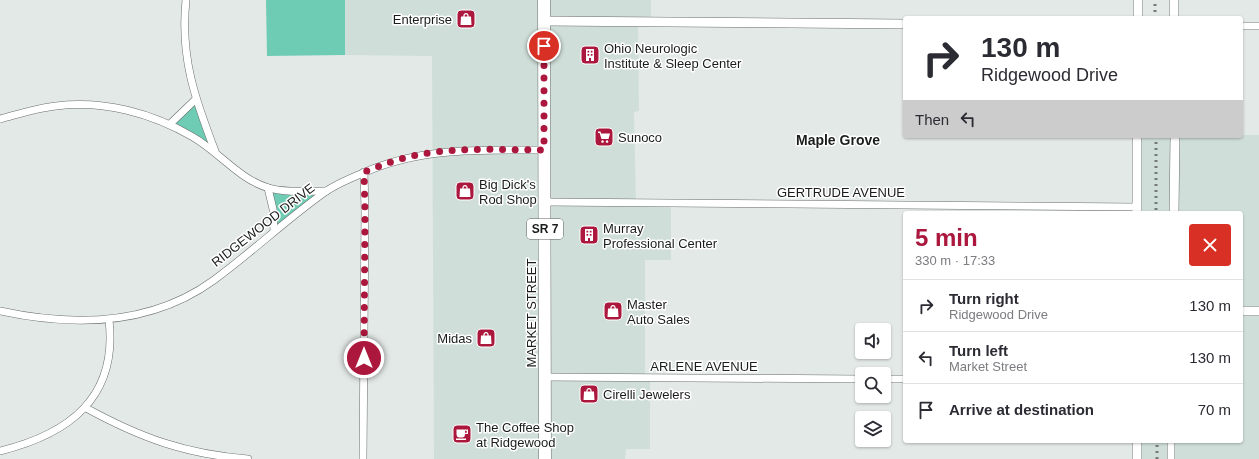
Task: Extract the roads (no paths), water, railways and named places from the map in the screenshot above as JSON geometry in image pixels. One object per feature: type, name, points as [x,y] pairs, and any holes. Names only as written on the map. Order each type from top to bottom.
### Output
[{"type":"main road","name":"MARKET STREET","points":[[544,0],[544,459]]},
{"type":"street","points":[[186,0],[185,51],[195,100],[215,151]]},
{"type":"street","points":[[1138,0],[1138,16]]},
{"type":"street","points":[[1174,0],[1174,16]]},
{"type":"street","points":[[544,21],[903,24]]},
{"type":"street","points":[[1243,26],[1259,26]]},
{"type":"street","points":[[170,124],[195,100]]},
{"type":"street","points":[[0,119],[56,106],[96,105],[119,108],[146,115],[170,124],[215,151],[236,170],[254,182],[268,188],[288,191],[326,191]]},
{"type":"street","points":[[1137,138],[1137,210]]},
{"type":"street","points":[[1174,211],[1175,138]]},
{"type":"street","name":"RIDGEWOOD DRIVE","points":[[0,311],[53,320],[109,320],[147,313],[187,297],[215,279],[326,191],[364,172],[400,159],[429,153],[471,150],[544,150]]},
{"type":"street","points":[[363,459],[364,172]]},
{"type":"street","points":[[268,188],[273,209],[274,231]]},
{"type":"street","name":"GERTRUDE AVENUE","points":[[545,202],[1137,210]]},
{"type":"street","points":[[1243,311],[1259,311]]},
{"type":"street","points":[[0,451],[36,440],[61,428],[86,408],[96,393],[108,360],[111,336],[109,320]]},
{"type":"street","name":"ARLENE AVENUE","points":[[545,377],[855,379]]},
{"type":"street","points":[[891,379],[903,379]]},
{"type":"street","points":[[86,408],[126,430],[160,442],[205,454],[248,459]]},
{"type":"street","points":[[1136,459],[1137,443]]},
{"type":"street","points":[[1171,443],[1171,459]]},
{"type":"railway","points":[[1155,0],[1155,16]]},
{"type":"railway","points":[[1156,138],[1156,211]]},
{"type":"railway","points":[[1157,443],[1157,459]]},
{"type":"place","name":"Enterprise","points":[[466,19]]},
{"type":"place","name":"Ohio Neurologic Institute & Sleep Center","points":[[590,55]]},
{"type":"place","name":"Sunoco","points":[[604,137]]},
{"type":"place","name":"Big Dick's Rod Shop","points":[[465,191]]},
{"type":"place","name":"Murray Professional Center","points":[[589,235]]},
{"type":"place","name":"Master Auto Sales","points":[[613,311]]},
{"type":"place","name":"Midas","points":[[486,338]]},
{"type":"place","name":"Cirelli Jewelers","points":[[589,394]]},
{"type":"place","name":"The Coffee Shop at Ridgewood","points":[[462,434]]},
{"type":"district","name":"Maple Grove","points":[[838,140]]}]
